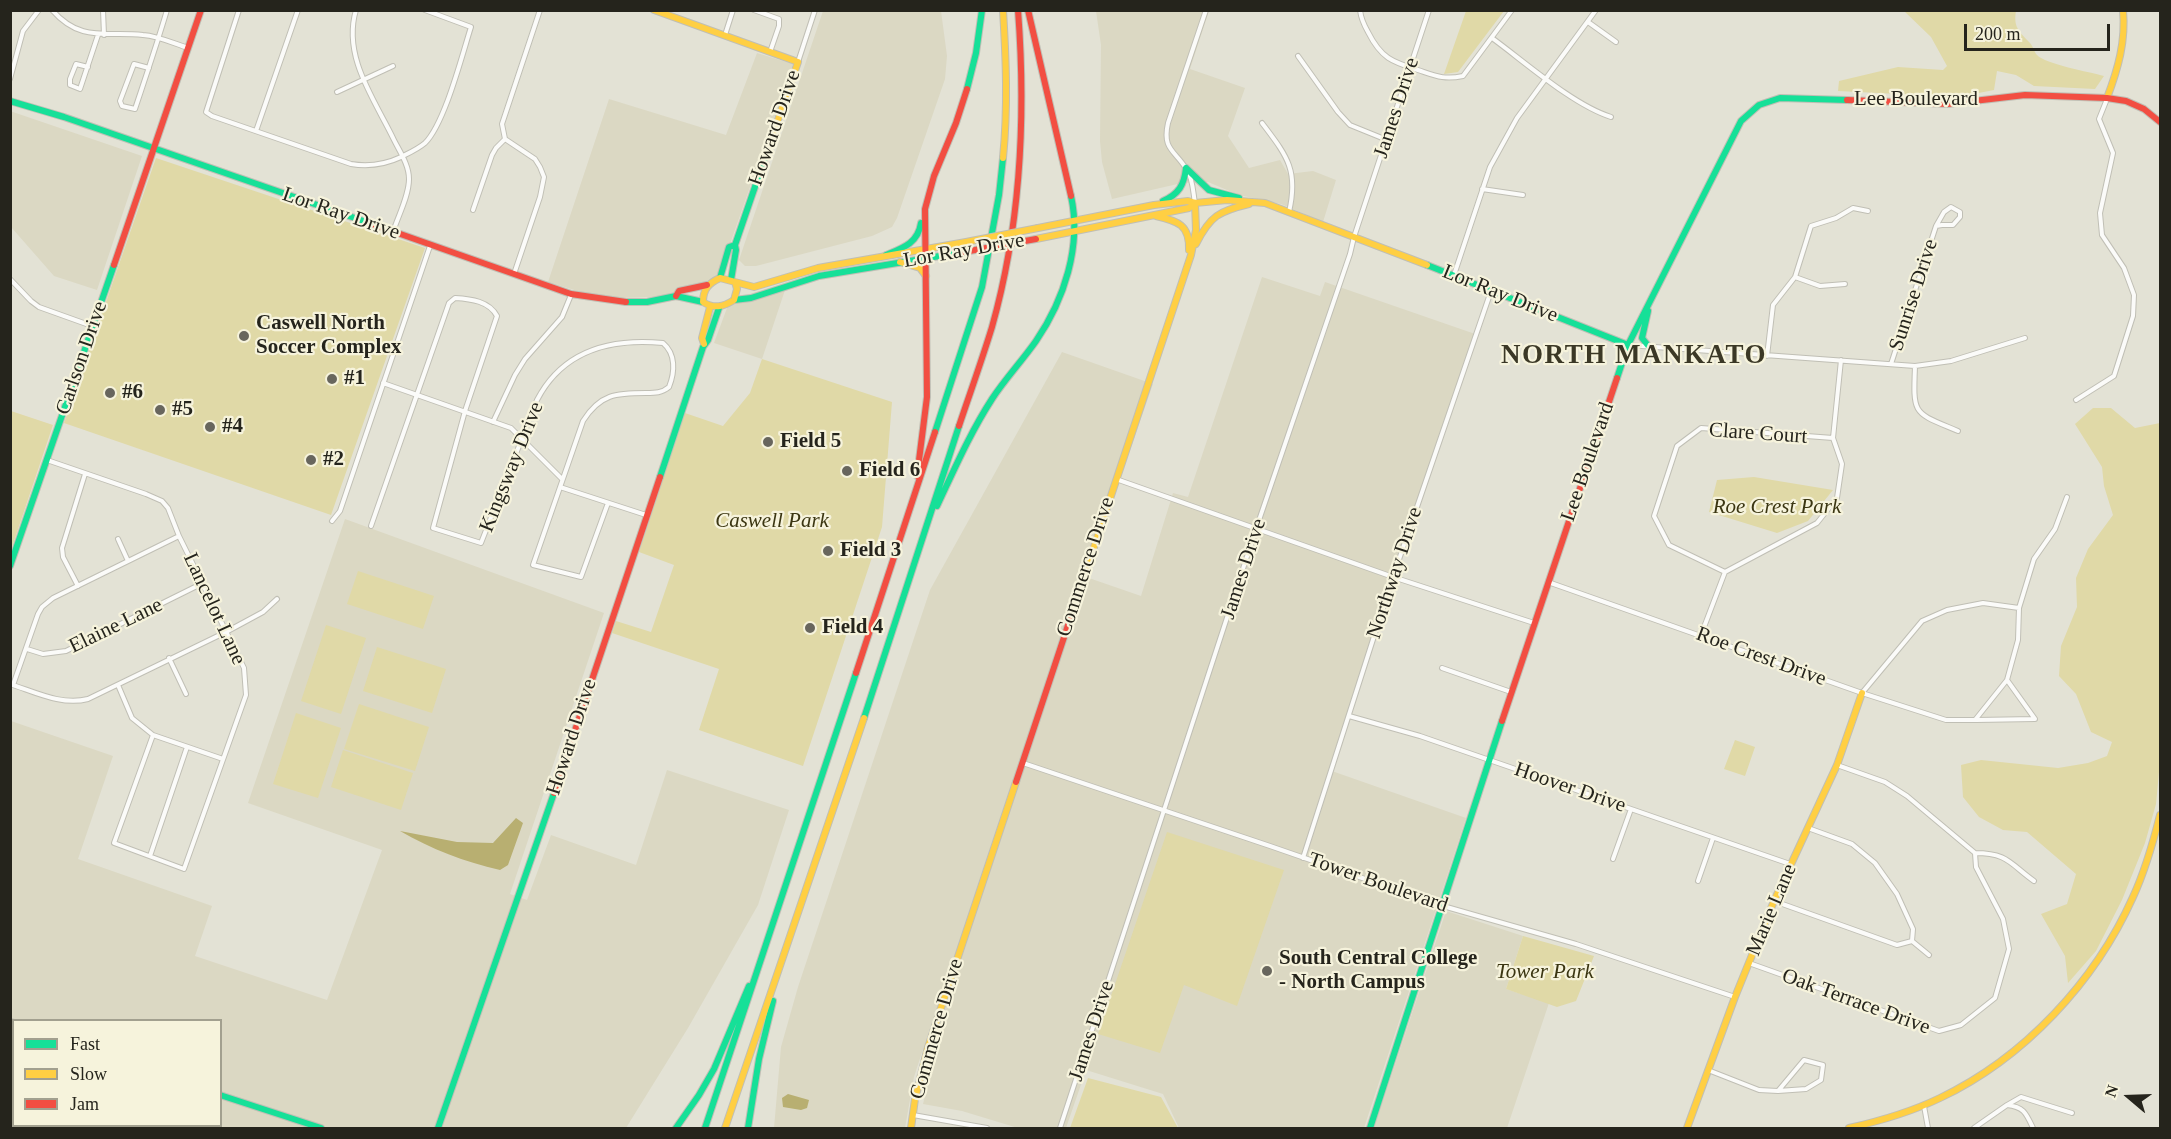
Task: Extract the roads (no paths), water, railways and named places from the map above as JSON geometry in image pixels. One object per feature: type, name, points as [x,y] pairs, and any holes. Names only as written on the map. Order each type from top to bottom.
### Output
[{"type":"main road","name":"Carlson Drive","points":[[10,566],[201,10]]},
{"type":"main road","points":[[654,10],[676,14],[798,62]]},
{"type":"main road","points":[[886,255],[908,246],[921,231],[927,195],[957,120],[970,77],[979,39],[982,10]]},
{"type":"main road","points":[[705,1128],[971,324],[991,245],[1000,184],[1006,125],[1003,10]]},
{"type":"main road","points":[[725,1128],[775,985],[988,337],[1006,263],[1021,161],[1023,93],[1017,10]]},
{"type":"main road","points":[[923,537],[974,430],[992,400],[1041,333],[1067,275],[1075,220],[1028,10]]},
{"type":"main road","points":[[2107,98],[2124,43],[2126,28],[2123,10]]},
{"type":"main road","name":"Howard Drive","points":[[733,281],[735,245],[798,62]]},
{"type":"main road","name":"Lee Boulevard","points":[[1371,1128],[1534,623],[1628,345],[1741,121],[1748,112],[1769,100],[1793,97],[1948,104],[2025,95],[2107,98],[2144,109],[2160,122]]},
{"type":"main road","name":"Lor Ray Drive","points":[[10,101],[571,294],[627,302],[647,302],[676,296],[703,302]]},
{"type":"main road","points":[[1186,168],[1209,190],[1255,202]]},
{"type":"main road","points":[[1154,205],[1178,194],[1186,182],[1186,168]]},
{"type":"main road","points":[[914,499],[927,398],[925,209],[927,195]]},
{"type":"main road","name":"Lor Ray Drive","points":[[734,300],[751,298],[818,268],[1154,205],[1227,200],[1255,202],[1289,212],[1628,345]]},
{"type":"main road","points":[[1187,264],[1204,228],[1213,216],[1255,202]]},
{"type":"main road","name":"Lor Ray Drive","points":[[733,281],[754,287],[778,284],[1074,232],[1189,208],[1195,203]]},
{"type":"main road","name":"Commerce Drive","points":[[911,1128],[923,1065],[1187,264],[1196,230],[1195,203]]},
{"type":"main road","points":[[1152,215],[1178,221],[1187,231],[1189,245],[1187,264]]},
{"type":"main road","name":"Howard Drive","points":[[720,278],[729,247],[735,245]]},
{"type":"main road","points":[[900,262],[920,268],[927,277]]},
{"type":"main road","points":[[720,278],[733,281],[737,289],[734,300],[719,308],[710,307],[703,302],[702,292],[707,285],[720,278]]},
{"type":"main road","name":"Lor Ray Drive","points":[[676,296],[679,291],[707,285]]},
{"type":"main road","points":[[1650,348],[1642,338],[1652,299]]},
{"type":"main road","name":"Howard Drive","points":[[704,344],[702,338],[710,307]]},
{"type":"main road","name":"Howard Drive","points":[[438,1128],[551,802],[704,344],[708,340],[719,308]]},
{"type":"main road","name":"Marie Lane","points":[[1687,1128],[1707,1070],[1774,901],[1838,765],[1862,693]]},
{"type":"main road","points":[[1849,1128],[1878,1121],[1924,1105],[1952,1092],[2005,1058],[2048,1019],[2104,950],[2129,905],[2146,867],[2160,815]]},
{"type":"main road","points":[[676,1128],[689,1111],[717,1062],[742,1000],[758,972]]},
{"type":"main road","points":[[748,1128],[755,1080],[773,1005],[775,985]]},
{"type":"main road","points":[[222,1096],[321,1128]]},
{"type":"street","points":[[10,79],[23,31],[39,10]]},
{"type":"street","points":[[52,10],[71,27],[98,35],[139,34],[189,48]]},
{"type":"street","points":[[103,10],[104,35]]},
{"type":"street","points":[[149,68],[134,64],[120,101],[122,106],[135,109],[149,68],[159,38],[167,10]]},
{"type":"street","points":[[239,10],[206,112],[351,164],[376,165],[402,156],[425,142],[438,125],[471,27],[425,10]]},
{"type":"street","points":[[256,130],[298,10]]},
{"type":"street","points":[[356,10],[352,26],[353,50],[364,79],[402,156],[409,178],[408,188],[393,232]]},
{"type":"street","points":[[514,274],[540,197],[544,177],[535,159],[505,139],[502,124],[540,10]]},
{"type":"street","points":[[725,35],[733,10]]},
{"type":"street","points":[[754,10],[779,19],[779,26],[770,52]]},
{"type":"street","name":"Howard Drive","points":[[798,62],[815,10]]},
{"type":"street","name":"Commerce Drive","points":[[1195,203],[1191,179],[1186,168],[1168,146],[1167,130],[1206,10]]},
{"type":"street","points":[[1360,10],[1361,19],[1375,46],[1387,58],[1447,80],[1463,76],[1512,10]]},
{"type":"street","name":"James Drive","points":[[1060,1128],[1429,10]]},
{"type":"street","points":[[1454,275],[1490,167],[1517,118],[1596,10]]},
{"type":"street","points":[[1588,22],[1616,42]]},
{"type":"street","points":[[88,67],[75,64],[70,85],[80,89],[88,67],[98,35]]},
{"type":"street","points":[[1492,38],[1546,79],[1599,113],[1611,117]]},
{"type":"street","points":[[10,51],[16,53]]},
{"type":"street","points":[[1298,56],[1350,125],[1387,140]]},
{"type":"street","points":[[337,92],[393,66]]},
{"type":"street","points":[[2076,400],[2114,376],[2133,316],[2134,295],[2124,268],[2102,235],[2100,213],[2113,153],[2099,119],[2107,98]]},
{"type":"street","points":[[1262,123],[1285,154],[1293,177],[1294,190],[1289,212]]},
{"type":"street","points":[[473,210],[492,155],[505,139]]},
{"type":"street","points":[[1482,189],[1523,195]]},
{"type":"street","name":"Sunrise Drive","points":[[1892,364],[1936,226],[1947,209],[1951,207],[1960,212],[1960,217],[1953,225],[1936,226]]},
{"type":"street","points":[[1767,356],[1773,305],[1795,277],[1811,226],[1836,218],[1853,208],[1868,211]]},
{"type":"street","points":[[332,520],[340,511],[430,246]]},
{"type":"street","points":[[1795,277],[1820,286],[1845,284]]},
{"type":"street","points":[[10,279],[39,307],[93,326]]},
{"type":"street","name":"Northway Drive","points":[[1303,858],[1393,577],[1491,291]]},
{"type":"street","points":[[494,422],[515,375],[525,359],[562,317],[571,294]]},
{"type":"street","name":"Kingsway Drive","points":[[371,526],[449,303],[455,298],[475,300],[494,311],[497,316],[465,411],[433,528],[481,543],[543,389],[557,372],[582,353],[622,343],[663,343],[667,346],[673,362],[669,387],[658,393],[621,393],[603,399],[595,405],[583,421],[533,565],[581,577],[608,503]]},
{"type":"street","name":"Lor Ray Drive","points":[[1628,345],[1915,366],[1952,361],[2025,338]]},
{"type":"street","points":[[1701,635],[1725,572],[1817,524],[1837,498],[1842,464],[1833,438],[1841,360]]},
{"type":"street","points":[[1915,366],[1914,402],[1922,416],[1958,431]]},
{"type":"street","points":[[383,383],[511,428],[562,479]]},
{"type":"street","name":"Clare Court","points":[[1725,572],[1670,545],[1654,516],[1677,446],[1701,428],[1833,438]]},
{"type":"street","name":"Lancelot Lane","points":[[47,460],[162,501],[168,508],[179,536],[244,668],[246,695],[184,868],[114,843],[153,735]]},
{"type":"street","points":[[78,586],[63,557],[62,548],[85,474]]},
{"type":"street","points":[[1115,479],[1256,530],[1534,623]]},
{"type":"street","points":[[560,487],[646,515]]},
{"type":"street","points":[[1976,720],[2007,680],[2018,640],[2019,608],[2034,559],[2055,529],[2067,497]]},
{"type":"street","points":[[179,536],[53,598],[42,607],[12,685],[66,702],[88,699],[226,632],[263,612],[277,599]]},
{"type":"street","points":[[118,539],[128,561]]},
{"type":"street","name":"Roe Crest Drive","points":[[1548,582],[1862,693],[1946,720],[2035,719],[2007,680]]},
{"type":"street","name":"Elaine Lane","points":[[27,649],[43,654],[66,651],[203,583]]},
{"type":"street","points":[[1862,693],[1922,621],[1947,610],[1983,603],[2019,608]]},
{"type":"street","points":[[169,658],[186,694]]},
{"type":"street","points":[[1442,668],[1512,692]]},
{"type":"street","points":[[118,685],[132,718],[153,735],[223,759]]},
{"type":"street","name":"Hoover Drive","points":[[1348,716],[1420,736],[1790,864]]},
{"type":"street","points":[[150,856],[187,747]]},
{"type":"street","name":"Tower Boulevard","points":[[1022,763],[1443,906],[1585,947],[1735,997]]},
{"type":"street","points":[[1838,765],[1886,782],[1907,796],[1975,853],[1990,853],[2009,860],[2034,881]]},
{"type":"street","points":[[1613,859],[1631,809]]},
{"type":"street","points":[[1808,828],[1852,844],[1875,863],[1897,894],[1913,929],[1911,941]]},
{"type":"street","points":[[1698,881],[1713,838]]},
{"type":"street","name":"Oak Terrace Drive","points":[[1749,963],[1940,1032],[1961,1025],[1995,998],[2009,949],[2003,919],[1976,867],[1975,853]]},
{"type":"street","points":[[1774,901],[1897,945],[1911,941]]},
{"type":"street","points":[[1911,941],[1929,955]]},
{"type":"street","points":[[1707,1070],[1759,1090],[1778,1090],[1806,1089],[1821,1080],[1823,1065],[1804,1060],[1778,1090]]},
{"type":"street","points":[[1974,1128],[2021,1097],[2072,1113]]},
{"type":"street","points":[[1924,1105],[1928,1128]]},
{"type":"street","points":[[2007,1105],[2017,1106],[2023,1110],[2033,1128]]},
{"type":"street","points":[[913,1115],[987,1128]]},
{"type":"place","name":"Caswell North Soccer Complex","points":[[244,336]]},
{"type":"place","name":"#1","points":[[332,379]]},
{"type":"place","name":"#6","points":[[110,393]]},
{"type":"place","name":"#5","points":[[160,410]]},
{"type":"place","name":"#4","points":[[210,427]]},
{"type":"place","name":"Field 5","points":[[768,442]]},
{"type":"place","name":"#2","points":[[311,460]]},
{"type":"place","name":"Field 6","points":[[847,471]]},
{"type":"place","name":"Field 3","points":[[828,551]]},
{"type":"place","name":"Field 4","points":[[810,628]]},
{"type":"place","name":"South Central College - North Campus","points":[[1267,971]]},
{"type":"district","name":"NORTH MANKATO","points":[[1634,356]]},
{"type":"park label","name":"Roe Crest Park","points":[[1777,507]]},
{"type":"park label","name":"Caswell Park","points":[[772,521]]},
{"type":"park label","name":"Tower Park","points":[[1545,972]]}]
